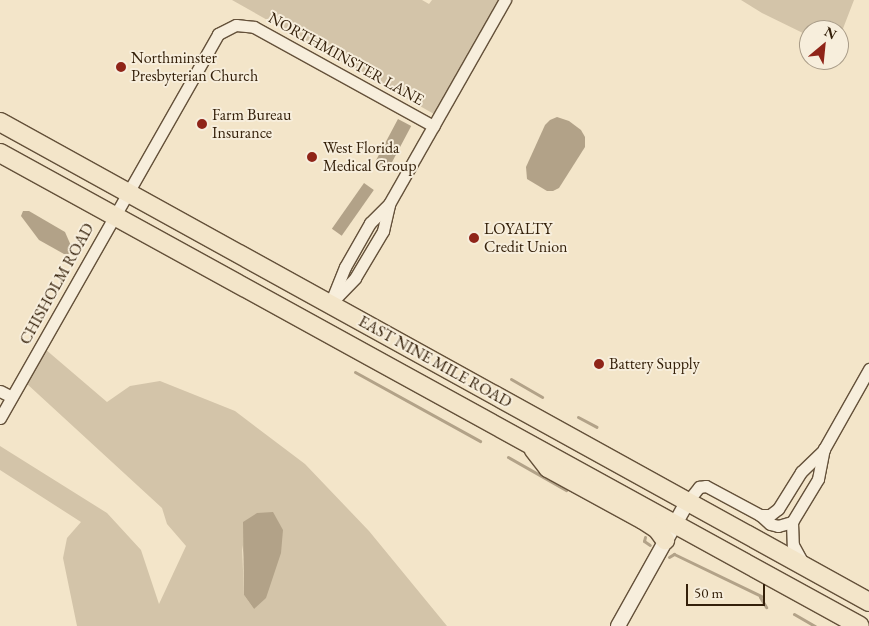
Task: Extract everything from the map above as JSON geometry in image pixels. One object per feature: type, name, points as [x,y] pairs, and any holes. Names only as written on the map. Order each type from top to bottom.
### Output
[{"type":"main road","name":"EAST NINE MILE ROAD","points":[[0,122],[869,602]]},
{"type":"main road","name":"EAST NINE MILE ROAD","points":[[0,153],[860,626]]},
{"type":"main road","points":[[151,236],[173,239],[292,304],[306,308],[330,304],[340,326],[352,338],[508,431]]},
{"type":"main road","points":[[530,444],[548,468],[643,520],[657,529],[666,540]]},
{"type":"main road","points":[[675,523],[688,517],[709,522],[869,611]]},
{"type":"street","points":[[330,304],[355,278],[383,231],[389,204],[505,0]]},
{"type":"street","name":"NORTHMINSTER LANE","points":[[126,192],[215,36],[226,28],[236,25],[254,27],[433,126]]},
{"type":"street","name":"CHISHOLM ROAD","points":[[0,418],[126,192]]},
{"type":"street","points":[[760,516],[770,515],[778,509],[800,472],[824,449],[869,368]]},
{"type":"street","points":[[0,391],[12,397]]},
{"type":"street","points":[[805,567],[793,544],[792,522],[818,479],[824,449]]},
{"type":"street","points":[[618,626],[675,523],[699,487],[706,486],[760,516],[770,524],[778,526],[792,522]]},
{"type":"shaded area","points":[[232,0],[422,0],[429,4],[432,0],[499,0],[434,114]]},
{"type":"shaded area","points":[[741,0],[854,0],[846,20],[799,20],[799,31],[762,13]]},
{"type":"shaded area","points":[[557,117],[569,121],[581,130],[585,137],[585,147],[559,188],[547,191],[527,179],[526,167],[545,125]]},
{"type":"shaded area","points":[[398,119],[411,126],[387,171],[374,164]]},
{"type":"shaded area","points":[[364,183],[374,190],[342,236],[332,229]]},
{"type":"shaded area","points":[[23,211],[29,211],[65,232],[72,248],[70,254],[64,254],[39,240],[21,216]]},
{"type":"shaded area","points":[[45,349],[107,402],[130,386],[160,381],[235,411],[305,464],[369,531],[447,626],[77,626],[63,558],[67,538],[81,522],[0,470],[0,446],[107,513],[141,550],[159,604],[186,546],[167,524],[162,508],[26,383]],"holes":[[[242,545],[254,609],[244,595]]]},
{"type":"shaded area","points":[[273,512],[283,530],[281,553],[266,598],[254,609],[244,595],[243,522],[257,513]]},
{"type":"waterway","points":[[355,372],[480,441]]},
{"type":"waterway","points":[[511,379],[542,397]]},
{"type":"waterway","points":[[578,417],[597,427]]},
{"type":"waterway","points":[[508,457],[566,490]]},
{"type":"waterway","points":[[645,537],[644,541],[650,545]]},
{"type":"waterway","points":[[669,557],[674,554],[761,596]]},
{"type":"waterway","points":[[760,597],[766,607]]},
{"type":"waterway","points":[[794,614],[815,626]]},
{"type":"place","name":"Northminster Presbyterian Church","points":[[121,67]]},
{"type":"place","name":"Farm Bureau Insurance","points":[[202,124]]},
{"type":"place","name":"West Florida Medical Group","points":[[312,157]]},
{"type":"place","name":"LOYALTY Credit Union","points":[[474,238]]},
{"type":"place","name":"Battery Supply","points":[[599,364]]}]
